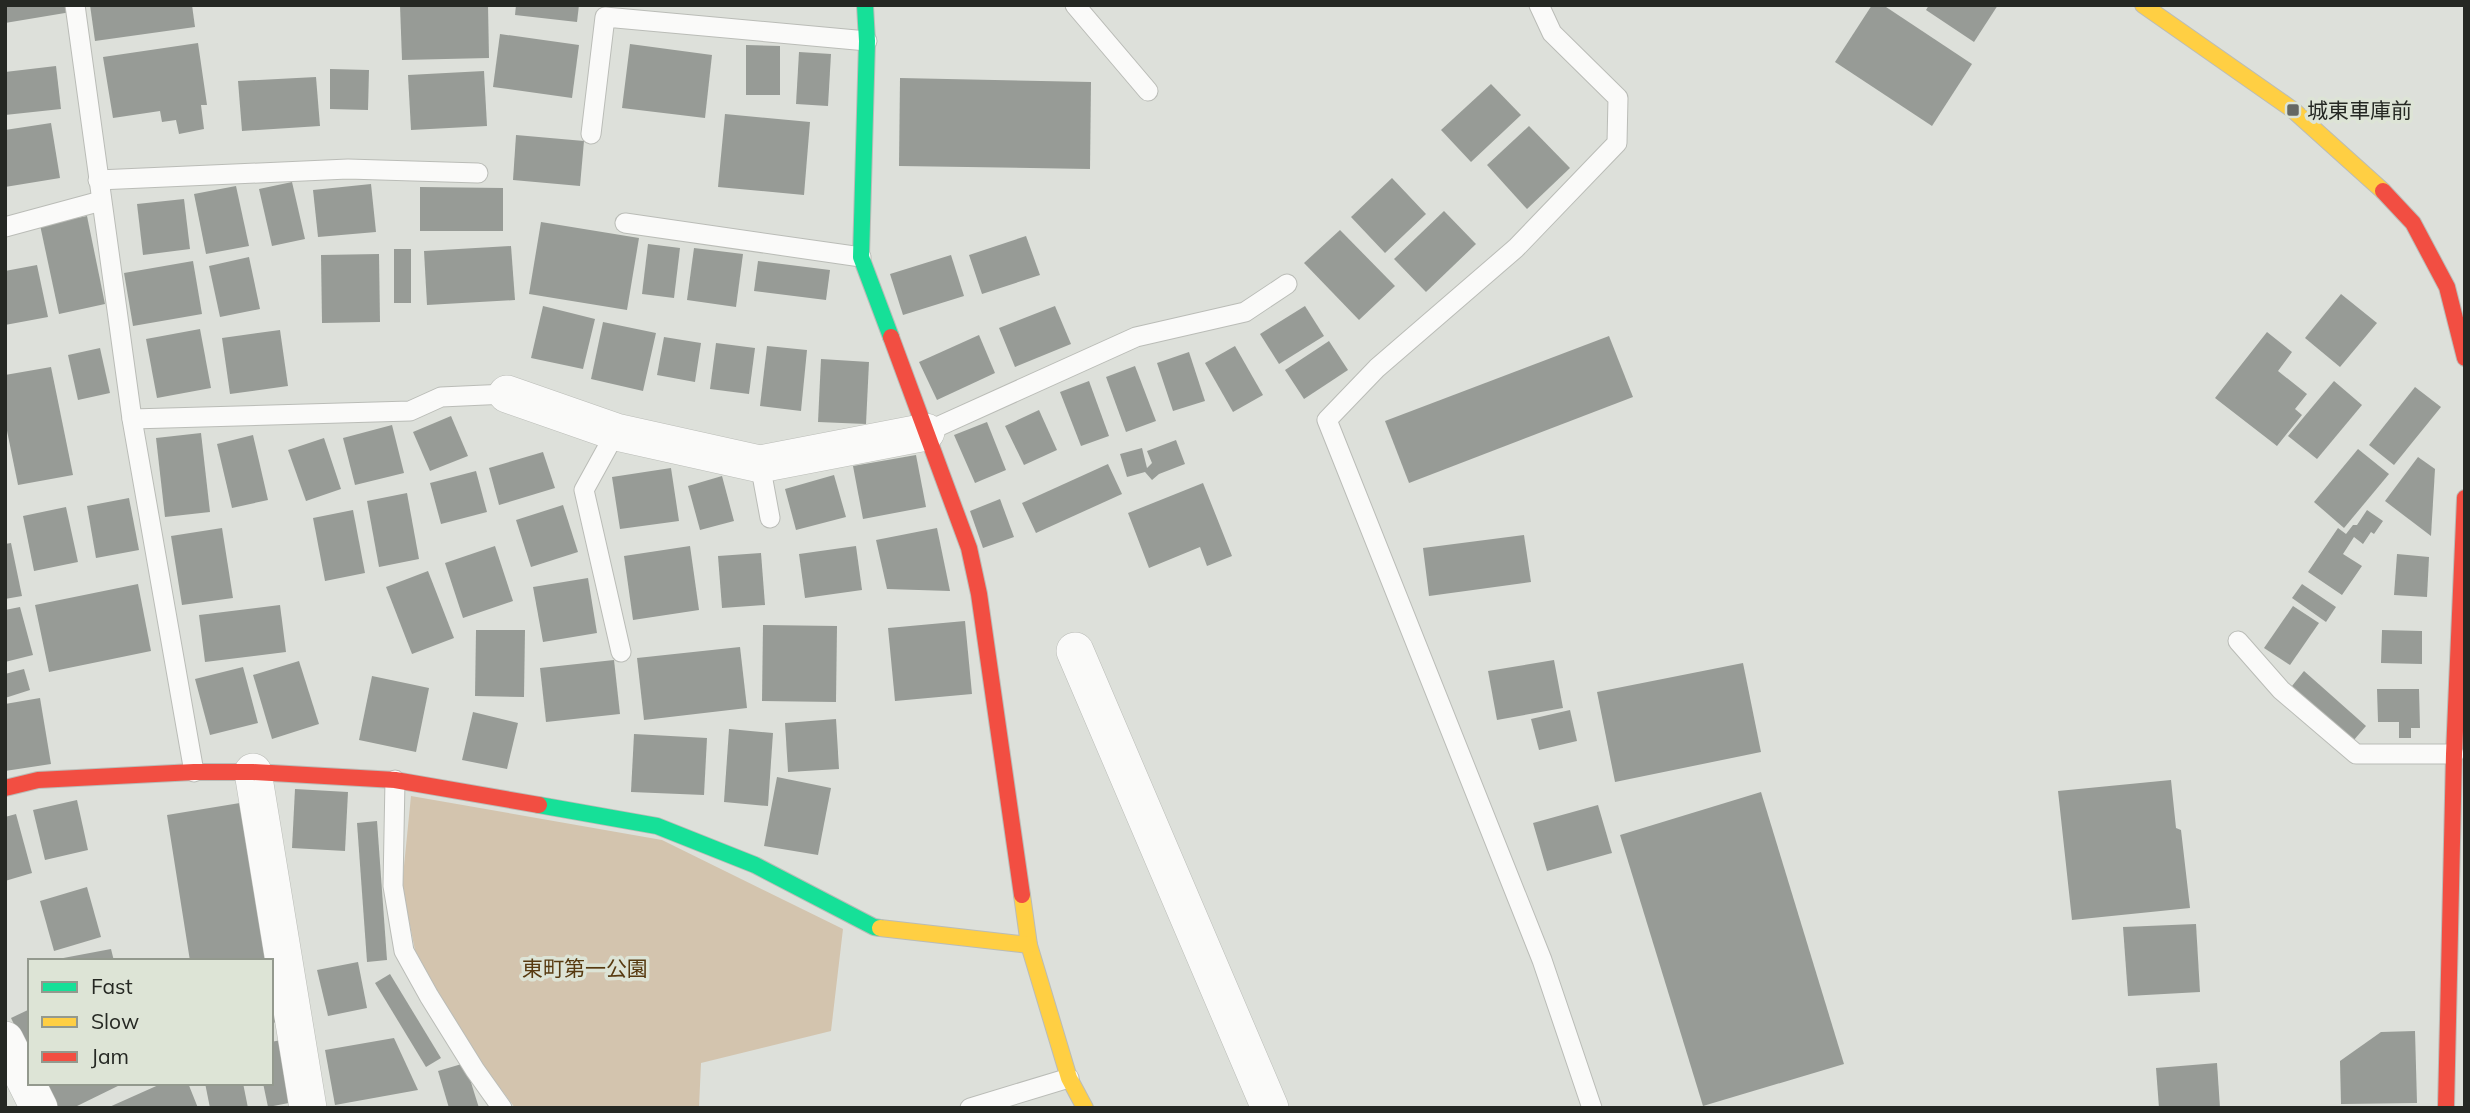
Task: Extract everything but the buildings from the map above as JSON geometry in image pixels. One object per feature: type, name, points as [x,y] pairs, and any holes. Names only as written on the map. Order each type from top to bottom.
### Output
[{"type":"street","points":[[865,5],[867,41],[861,257],[969,548],[979,594],[1028,945],[1069,1078],[1085,1108]]},
{"type":"street","points":[[2143,5],[2293,110],[2370,177],[2413,223],[2447,288],[2465,358]]},
{"type":"street","points":[[508,394],[616,432],[760,464],[926,432]]},
{"type":"street","points":[[2446,1108],[2458,867],[2454,754],[2465,498]]},
{"type":"street","points":[[1075,651],[1270,1108]]},
{"type":"street","points":[[5,788],[38,780],[194,772],[253,772],[395,780],[657,826],[755,865],[874,927],[1028,945]]},
{"type":"street","points":[[253,772],[308,1108]]},
{"type":"street","points":[[5,1040],[39,1108]]},
{"type":"lane","points":[[75,5],[132,419],[194,772]]},
{"type":"lane","points":[[1075,5],[1148,91]]},
{"type":"lane","points":[[1539,5],[1552,33],[1618,98],[1617,143],[1516,248],[1377,368],[1327,420],[1542,960],[1592,1108]]},
{"type":"lane","points":[[591,134],[605,17],[867,41]]},
{"type":"lane","points":[[98,180],[348,169],[478,173]]},
{"type":"lane","points":[[5,227],[102,201]]},
{"type":"lane","points":[[625,223],[861,257]]},
{"type":"lane","points":[[926,432],[1136,337],[1245,312],[1287,284]]},
{"type":"lane","points":[[2447,288],[2465,315]]},
{"type":"lane","points":[[132,419],[410,411],[441,397],[508,394]]},
{"type":"lane","points":[[616,432],[584,490],[621,652]]},
{"type":"lane","points":[[760,464],[770,518]]},
{"type":"lane","points":[[2238,642],[2281,690],[2356,754],[2454,754]]},
{"type":"lane","points":[[395,780],[393,886],[404,951],[475,1070],[502,1108]]},
{"type":"lane","points":[[970,1108],[1069,1078]]},
{"type":"green space","name":"東町第一公園","points":[[411,796],[662,840],[843,929],[831,1031],[701,1063],[699,1107],[696,1108],[515,1108],[449,1019],[417,960],[402,886]]},
{"type":"traffic: fast","points":[[865,5],[867,41],[861,257],[891,337]]},
{"type":"traffic: fast","points":[[539,805],[657,826],[755,865],[880,928]]},
{"type":"traffic: slow","points":[[2143,5],[2293,110],[2383,191]]},
{"type":"traffic: slow","points":[[1022,895],[1029,945],[1069,1078],[1085,1108]]},
{"type":"traffic: slow","points":[[880,928],[1029,945]]},
{"type":"traffic: jam","points":[[2383,191],[2413,223],[2447,287],[2465,358]]},
{"type":"traffic: jam","points":[[891,337],[969,548],[979,594],[1022,895]]},
{"type":"traffic: jam","points":[[2446,1108],[2454,754],[2465,498]]},
{"type":"traffic: jam","points":[[5,788],[38,780],[194,772],[253,772],[395,780],[539,805]]},
{"type":"place","name":"城東車庫前","points":[[2293,110]]}]
